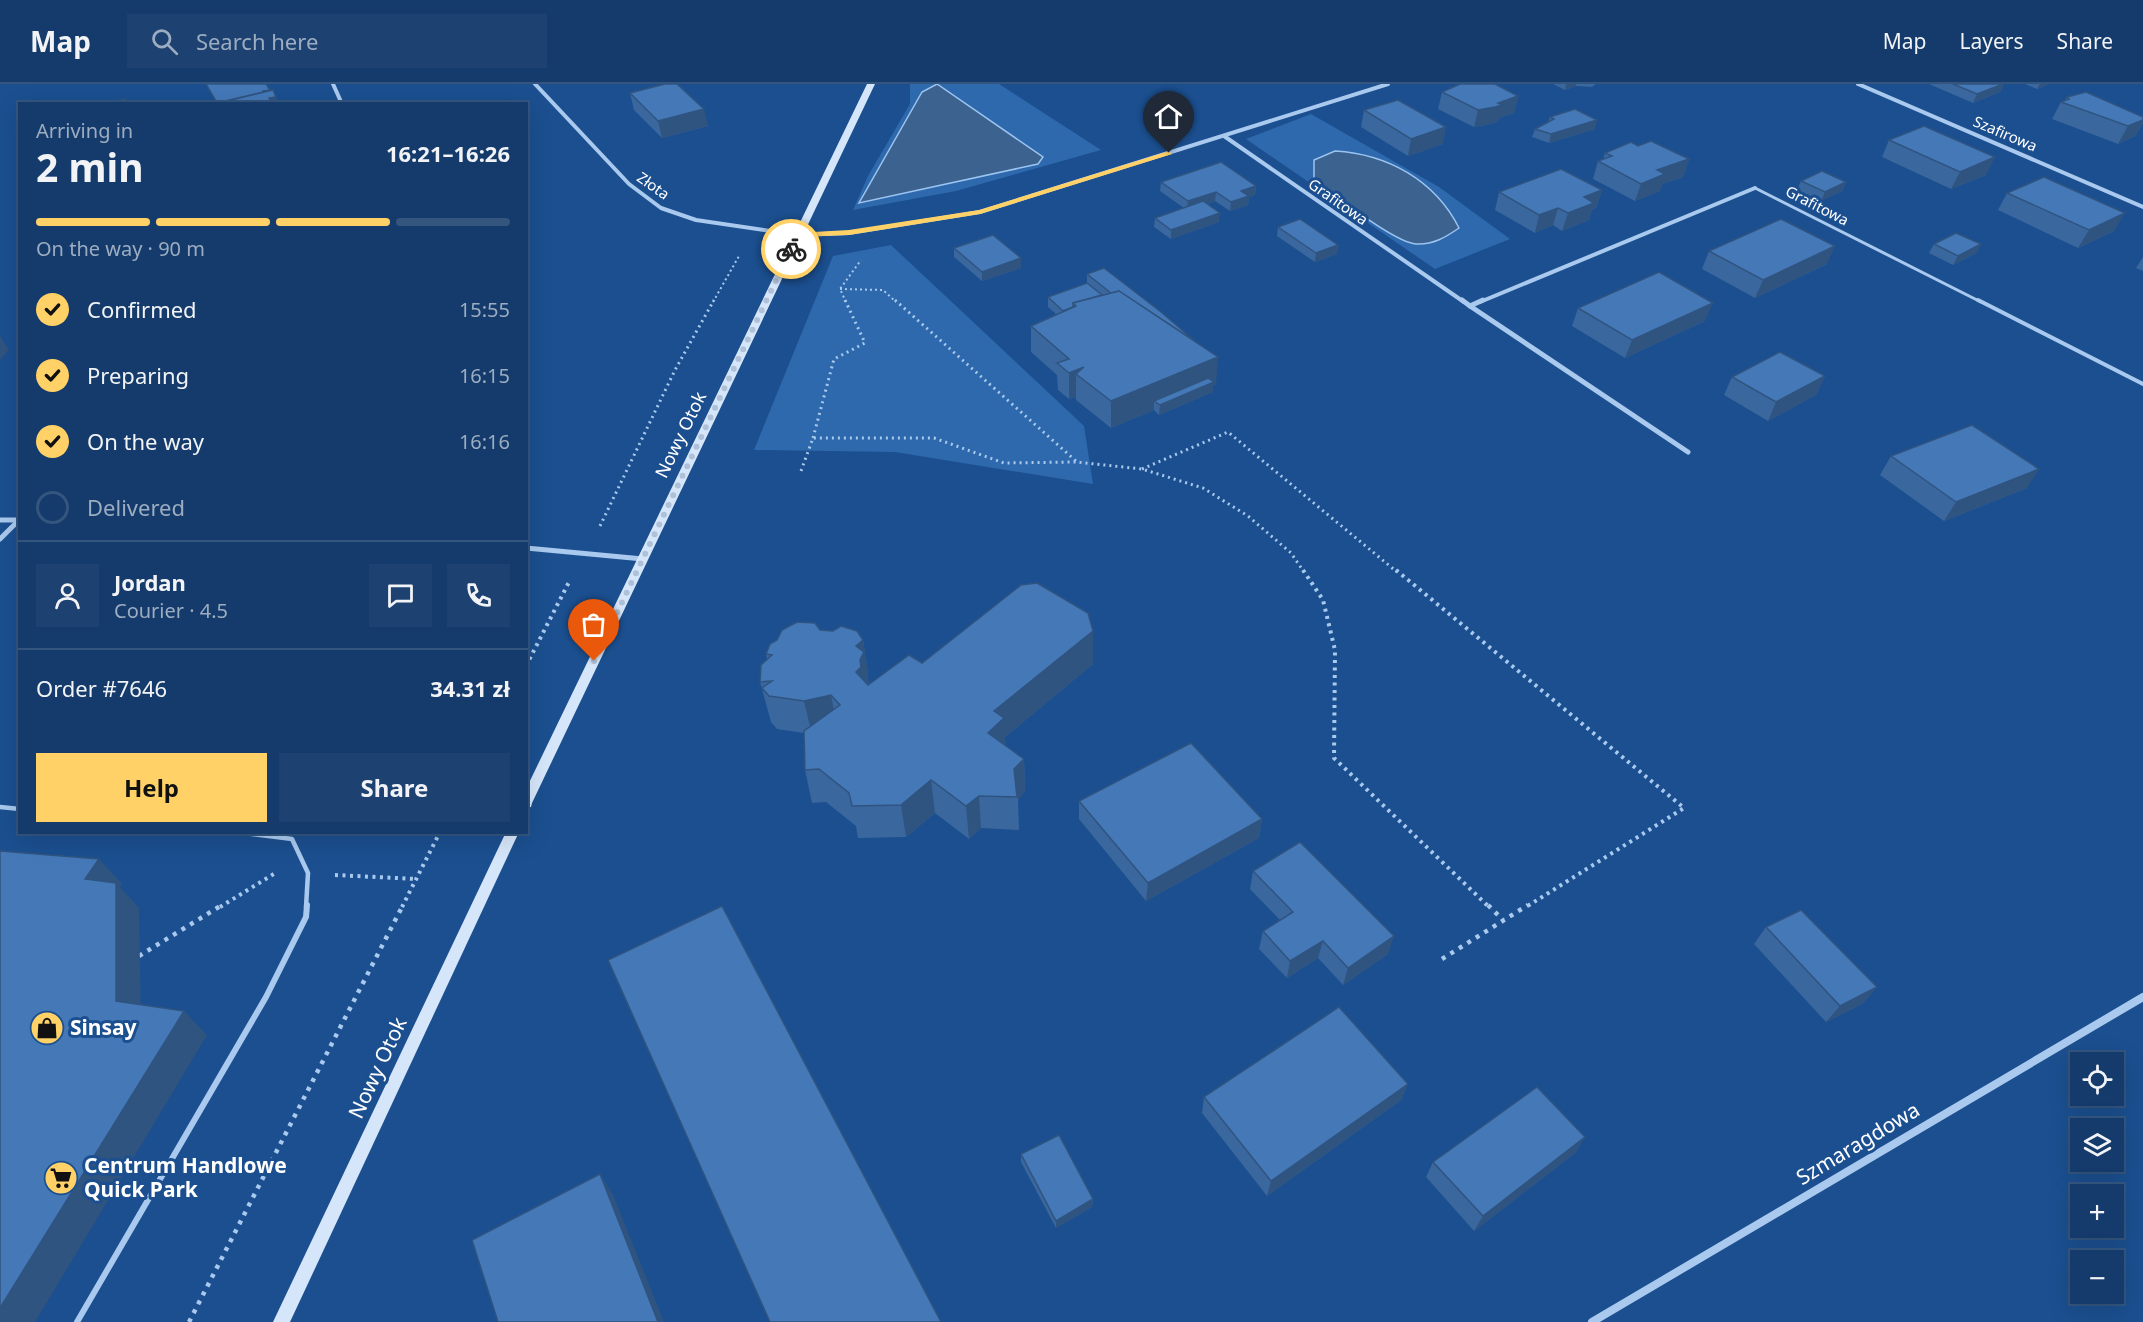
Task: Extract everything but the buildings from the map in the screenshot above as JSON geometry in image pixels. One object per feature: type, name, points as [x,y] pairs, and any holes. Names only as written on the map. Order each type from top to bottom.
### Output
[{"type":"main road","name":"Nowy Otok","points":[[528,799],[871,84]]},
{"type":"main road","name":"Nowy Otok","points":[[281,1322],[512,834]]},
{"type":"street","points":[[333,84],[341,102]]},
{"type":"street","name":"Złota","points":[[535,84],[628,184],[661,208],[696,220],[798,235],[874,229],[980,212],[1388,84]]},
{"type":"street","name":"Szafirowa","points":[[1858,84],[2143,207]]},
{"type":"street","name":"Grafitowa","points":[[1224,136],[1470,306],[1688,452]]},
{"type":"street","name":"Grafitowa","points":[[1470,306],[1755,188]]},
{"type":"street","points":[[0,520],[18,520]]},
{"type":"street","points":[[0,539],[18,521]]},
{"type":"street","points":[[528,548],[643,559]]},
{"type":"street","name":"Szmaragdowa","points":[[1592,1322],[2143,997]]},
{"type":"lane","name":"Grafitowa","points":[[1755,188],[2143,384]]},
{"type":"lane","points":[[0,807],[18,809]]},
{"type":"lane","points":[[77,1322],[266,997],[306,917],[308,873],[292,839],[252,834]]},
{"type":"path","points":[[840,289],[864,255],[874,229]]},
{"type":"path","points":[[600,525],[675,370],[744,247]]},
{"type":"path","points":[[801,471],[813,438],[834,359],[865,343],[840,289]]},
{"type":"path","points":[[840,289],[883,290],[1076,462]]},
{"type":"path","points":[[1142,469],[1228,432],[1684,808],[1442,959]]},
{"type":"path","points":[[813,438],[934,438],[1004,463],[1076,462],[1142,469],[1203,488],[1248,516],[1291,553],[1323,600],[1335,650],[1334,758],[1503,921]]},
{"type":"path","points":[[528,662],[572,576]]},
{"type":"path","points":[[189,1322],[439,834]]},
{"type":"path","points":[[139,956],[301,857]]},
{"type":"path","points":[[308,873],[416,879]]},
{"type":"shaded area","points":[[910,84],[999,84],[1101,150],[956,191],[853,210],[868,176],[910,104]]},
{"type":"shaded area","points":[[937,84],[1043,157],[1038,164],[859,203],[922,92]]},
{"type":"shaded area","points":[[1311,114],[1439,187],[1510,239],[1435,269],[1246,139]]},
{"type":"shaded area","points":[[1335,151],[1373,158],[1408,173],[1437,196],[1459,228],[1434,242],[1416,244],[1379,227],[1314,179],[1314,160]]},
{"type":"shaded area","points":[[891,245],[1084,426],[1093,484],[895,452],[754,450],[833,256]]},
{"type":"way so far","points":[[594,661],[791,249]]},
{"type":"place","name":"Sinsay","points":[[47,1028]]},
{"type":"place","name":"Centrum Handlowe Quick Park","points":[[61,1178]]},
{"type":"route","points":[[791,249],[798,235],[849,232],[980,212],[1169,153]]}]
